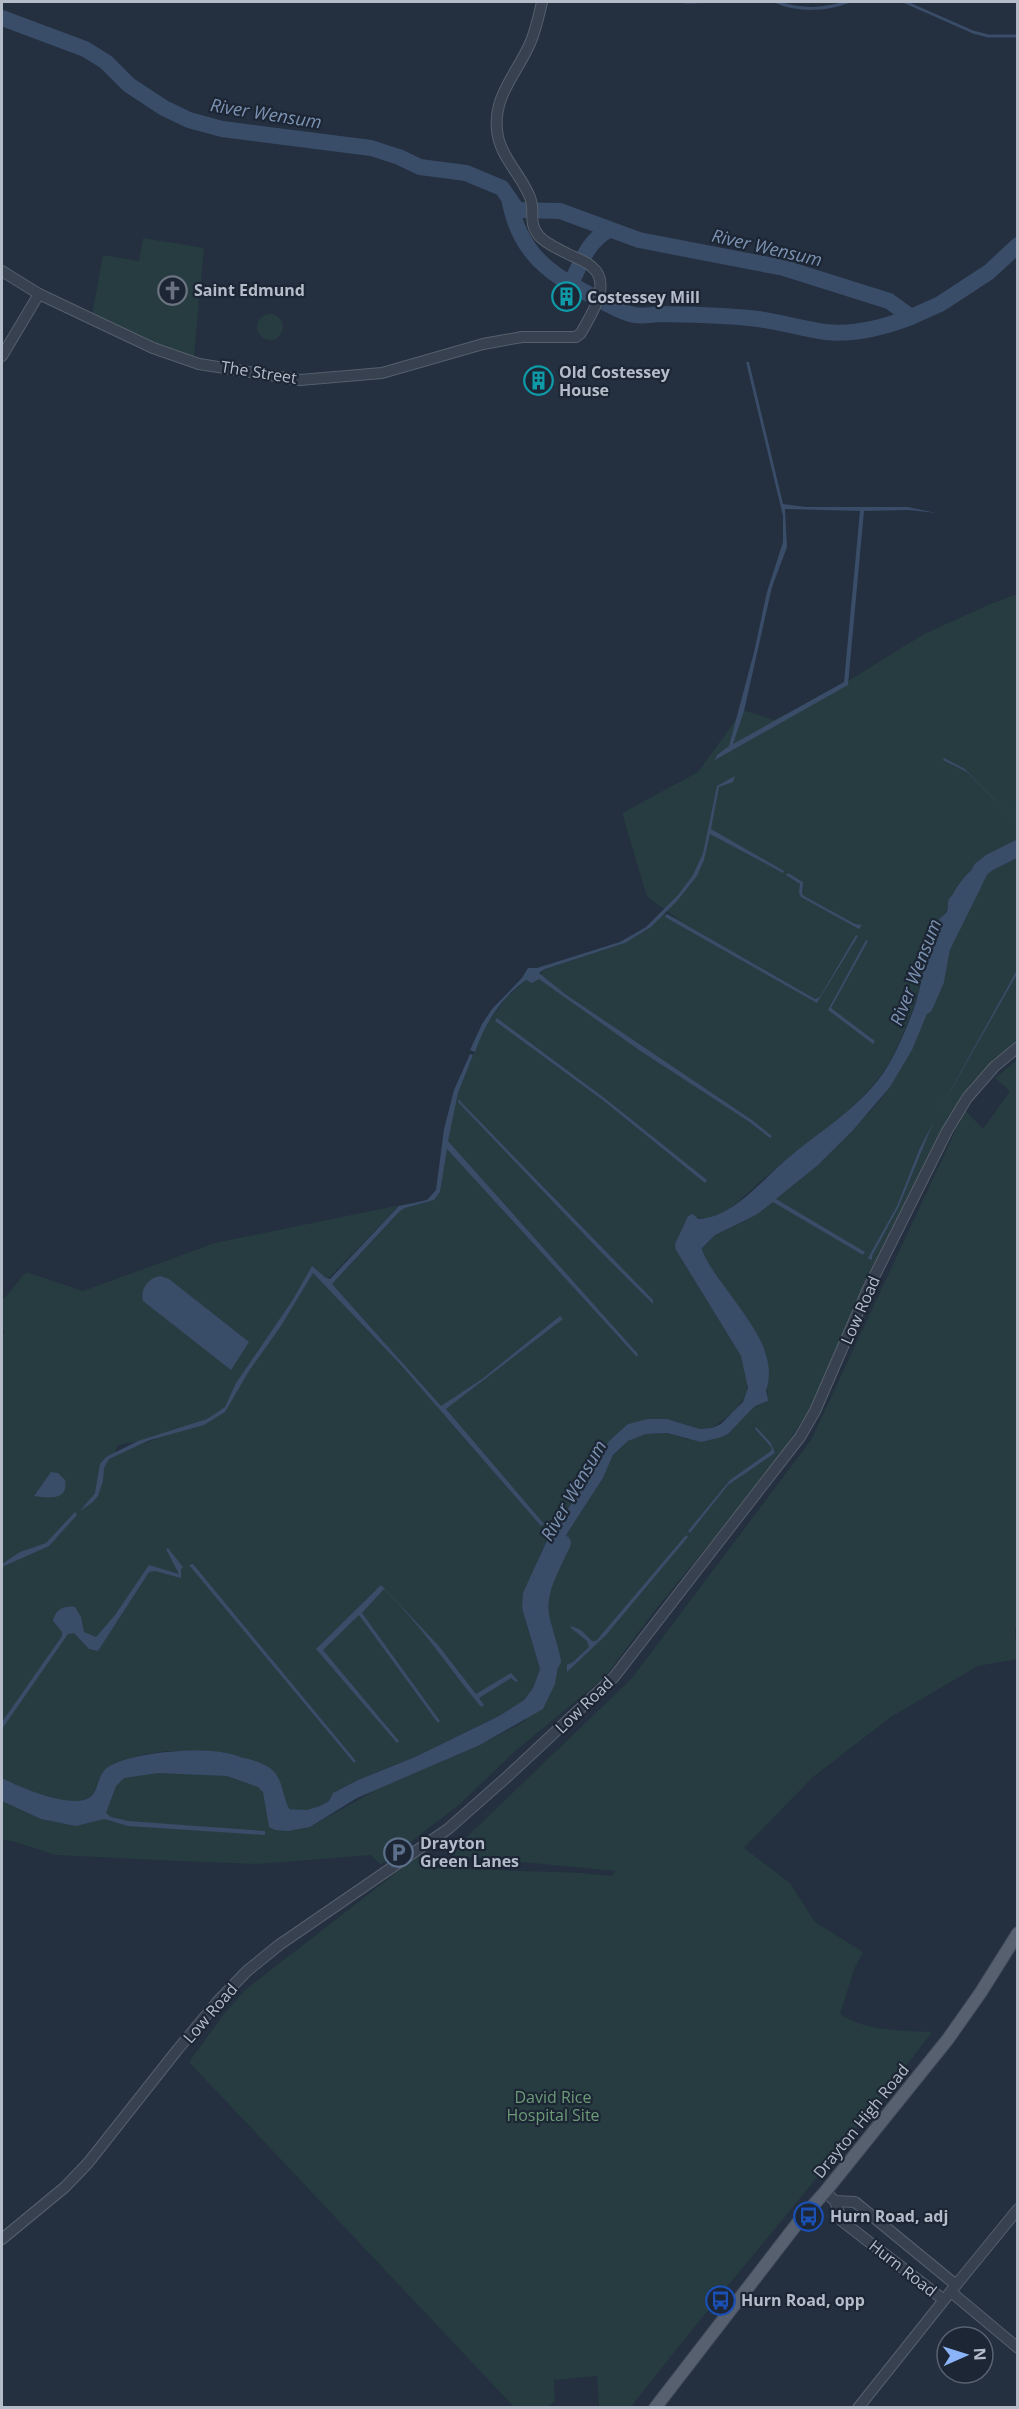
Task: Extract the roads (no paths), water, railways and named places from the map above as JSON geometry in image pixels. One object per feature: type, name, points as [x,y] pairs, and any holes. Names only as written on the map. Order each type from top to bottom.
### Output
[{"type":"main road","name":"Drayton High Road","points":[[655,2408],[800,2220],[948,2040],[1017,1933]]},
{"type":"street","name":"The Street","points":[[2,271],[39,294],[153,348],[199,364],[300,380],[382,372],[483,344],[522,337],[570,338],[581,333],[601,288],[599,275],[593,267],[541,238],[531,213],[529,195],[502,151],[497,132],[496,115],[511,76],[531,42],[542,2]]},
{"type":"street","points":[[2,356],[39,294]]},
{"type":"street","name":"Low Road","points":[[2,2239],[66,2187],[88,2163],[191,2033],[247,1971],[279,1945],[448,1829],[614,1677],[800,1437],[815,1411],[868,1289],[947,1131],[967,1098],[994,1067],[1017,1047]]},
{"type":"street","name":"Hurn Road","points":[[825,2192],[836,2201],[842,2221],[950,2292]]},
{"type":"street","name":"Hurn Road","points":[[836,2201],[855,2202],[950,2292],[1017,2348]]},
{"type":"street","points":[[858,2408],[1017,2209]]},
{"type":"water","points":[[746,362],[749,362],[783,504],[806,507],[908,507],[936,513],[909,510],[864,511],[848,685],[715,760],[717,755],[729,746],[767,592],[783,542],[783,516]],"holes":[[[785,509],[860,511],[844,682],[733,744],[744,711],[772,587],[787,547]]]},
{"type":"water","points":[[944,758],[965,769],[1017,822],[967,772],[943,760]]},
{"type":"water","points":[[735,776],[733,782],[719,787],[711,829],[784,871],[783,873],[710,834],[704,860],[697,876],[677,901],[651,927],[625,943],[545,969],[539,973],[565,994],[752,1120],[772,1136],[770,1138],[748,1121],[639,1050],[539,979],[532,983],[526,980],[508,995],[489,1021],[475,1052],[470,1050],[492,1009],[522,978],[528,968],[537,968],[620,942],[646,927],[678,895],[693,875],[703,853],[717,786]]},
{"type":"water","points":[[1017,846],[1017,858],[991,871],[972,887],[967,895],[957,922],[943,946],[931,1004],[912,1050],[890,1087],[854,1129],[817,1166],[776,1199],[865,1252],[863,1255],[773,1202],[756,1215],[715,1235],[701,1249],[700,1260],[708,1281],[745,1330],[753,1345],[768,1401],[755,1406],[728,1434],[722,1437],[701,1442],[667,1433],[646,1434],[628,1441],[613,1455],[603,1478],[568,1532],[535,1603],[538,1623],[555,1653],[558,1666],[555,1684],[543,1709],[480,1745],[357,1798],[310,1827],[288,1831],[269,1827],[263,1792],[258,1787],[227,1776],[158,1773],[124,1778],[116,1786],[106,1813],[111,1817],[128,1821],[265,1831],[265,1835],[128,1826],[104,1819],[76,1826],[41,1819],[2,1801],[2,1778],[58,1799],[81,1801],[89,1798],[95,1792],[104,1770],[120,1761],[172,1751],[191,1750],[238,1756],[268,1778],[285,1809],[307,1810],[329,1801],[333,1793],[358,1780],[415,1757],[499,1716],[524,1700],[533,1688],[540,1669],[522,1608],[523,1593],[549,1536],[584,1485],[609,1441],[628,1424],[648,1419],[667,1419],[700,1429],[712,1428],[721,1424],[743,1402],[748,1388],[741,1356],[676,1250],[675,1244],[688,1216],[693,1214],[698,1219],[710,1217],[732,1207],[866,1094],[889,1064],[904,1033],[916,1002],[933,933],[938,921],[947,911],[949,899],[973,869],[989,857]]},
{"type":"water","points":[[788,873],[803,882],[802,894],[804,896],[855,924],[862,925],[859,929],[801,897],[800,884],[786,875]]},
{"type":"water","points":[[667,914],[815,999],[820,997],[856,935],[858,936],[817,1003],[665,917]]},
{"type":"water","points":[[866,940],[868,941],[831,1008],[875,1041],[873,1044],[828,1010]]},
{"type":"water","points":[[1017,970],[1017,974],[938,1113]]},
{"type":"water","points":[[497,1018],[607,1100],[707,1180],[705,1183],[604,1101],[495,1021]]},
{"type":"water","points":[[470,1054],[473,1055],[458,1093],[448,1141],[638,1354],[637,1357],[447,1149],[440,1192],[434,1200],[400,1211],[332,1284],[441,1406],[482,1379],[560,1316],[563,1319],[446,1409],[544,1524],[541,1526],[400,1364],[313,1273],[225,1412],[204,1425],[150,1440],[109,1459],[104,1468],[98,1496],[80,1511],[95,1493],[100,1464],[106,1457],[138,1441],[207,1419],[225,1407],[236,1383],[292,1301],[312,1266],[330,1279],[399,1206],[427,1200],[436,1190],[444,1129],[454,1090]]},
{"type":"water","points":[[458,1099],[653,1300],[653,1304],[458,1102]]},
{"type":"water","points":[[934,1121],[899,1206],[872,1260],[868,1258],[897,1206],[919,1150]]},
{"type":"water","points":[[160,1276],[169,1279],[249,1342],[231,1370],[143,1301],[146,1285],[152,1279]]},
{"type":"water","points":[[756,1427],[771,1443],[775,1453],[728,1485],[690,1533],[688,1531],[730,1480],[771,1451],[772,1448],[755,1429]]},
{"type":"water","points":[[51,1472],[58,1473],[65,1480],[64,1492],[56,1497],[34,1496]]},
{"type":"water","points":[[75,1512],[77,1515],[49,1546],[2,1567],[2,1564],[20,1552],[46,1543]]},
{"type":"water","points":[[686,1535],[688,1537],[606,1635],[567,1672],[567,1665],[589,1647],[587,1641],[571,1626],[581,1630],[592,1641],[596,1641]]},
{"type":"water","points":[[168,1548],[183,1567],[181,1578],[155,1571],[149,1572],[98,1651],[89,1649],[74,1633],[68,1634],[2,1729],[2,1722],[62,1636],[62,1632],[53,1621],[58,1611],[75,1607],[81,1617],[84,1632],[96,1637],[115,1615],[149,1565],[179,1574],[166,1549]]},
{"type":"water","points":[[193,1564],[356,1761],[354,1763],[189,1565]]},
{"type":"water","points":[[381,1585],[438,1645],[476,1694],[511,1673],[518,1681],[511,1678],[479,1698],[484,1705],[481,1707],[423,1632],[384,1589],[362,1613],[440,1721],[438,1723],[359,1615],[323,1650],[399,1741],[397,1743],[316,1649]]},
{"type":"waterway","points":[[685,2],[696,2]]},
{"type":"waterway","points":[[777,2],[794,7],[812,8],[830,7],[847,2]]},
{"type":"waterway","points":[[905,2],[973,32],[988,36],[1018,36]]},
{"type":"waterway","name":"River Wensum","points":[[2,18],[85,49],[106,62],[129,85],[164,108],[189,120],[222,129],[371,148],[420,167],[466,173],[502,188],[515,207],[520,210],[560,211],[639,240],[784,268],[889,301],[911,317],[940,304],[989,272],[1018,245]]},
{"type":"waterway","name":"River Wensum","points":[[509,198],[520,234],[539,260],[565,281],[630,314],[746,318],[837,333],[869,329],[911,317]]},
{"type":"waterway","name":"River Wensum","points":[[570,285],[590,247],[595,240],[609,230]]},
{"type":"waterway","name":"River Wensum","points":[[925,1006],[936,981],[942,948],[981,869],[1018,848]]},
{"type":"waterway","name":"River Wensum","points":[[694,1251],[701,1267],[749,1336],[757,1354],[761,1372],[758,1389]]},
{"type":"waterway","name":"River Wensum","points":[[553,1661],[540,1606],[547,1578],[563,1543]]},
{"type":"waterway","name":"River Wensum","points":[[244,1766],[257,1770],[270,1779],[284,1816]]},
{"type":"place","name":"Saint Edmund","points":[[173,290]]},
{"type":"place","name":"Costessey Mill","points":[[566,297]]},
{"type":"place","name":"Old Costessey House","points":[[538,381]]},
{"type":"place","name":"Drayton Green Lanes","points":[[399,1852]]},
{"type":"place","name":"Hurn Road, adj","points":[[809,2216]]},
{"type":"place","name":"Hurn Road, opp","points":[[720,2300]]},
{"type":"park label","name":"David Rice Hospital Site","points":[[553,2106]]}]
